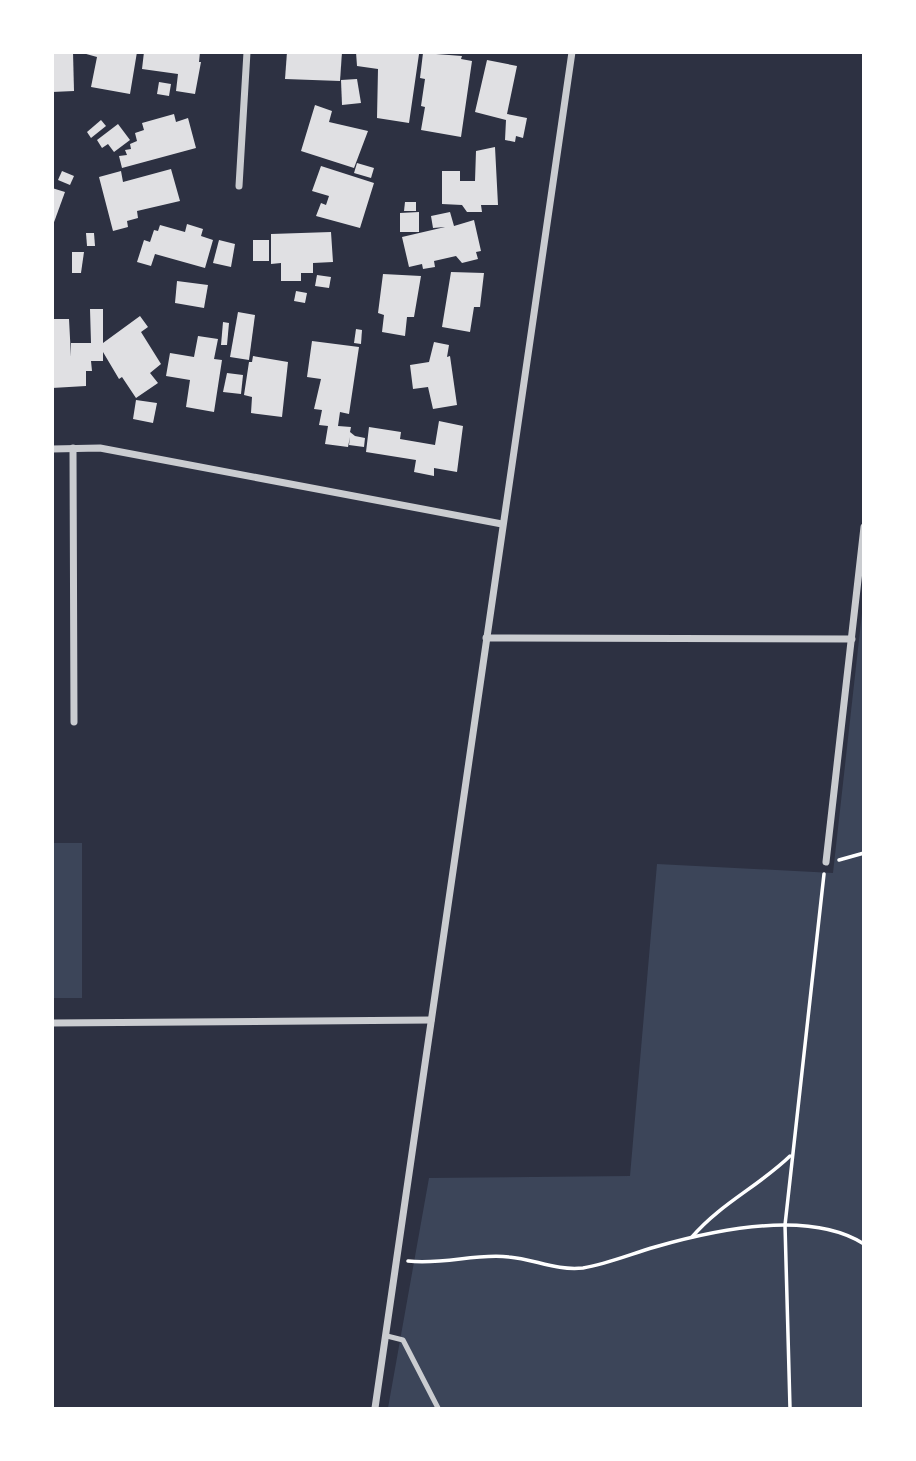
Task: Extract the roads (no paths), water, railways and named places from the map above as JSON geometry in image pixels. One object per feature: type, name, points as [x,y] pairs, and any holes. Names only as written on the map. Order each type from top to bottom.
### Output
[{"type":"street","points":[[239,186],[247,52]]},
{"type":"street","points":[[375,1409],[572,52]]},
{"type":"street","points":[[52,449],[100,449],[502,524]]},
{"type":"street","points":[[73,449],[74,723]]},
{"type":"street","points":[[826,862],[863,527]]},
{"type":"street","points":[[486,638],[852,639]]},
{"type":"street","points":[[52,1023],[432,1020]]},
{"type":"lane","points":[[387,1336],[402,1340],[438,1409]]}]
